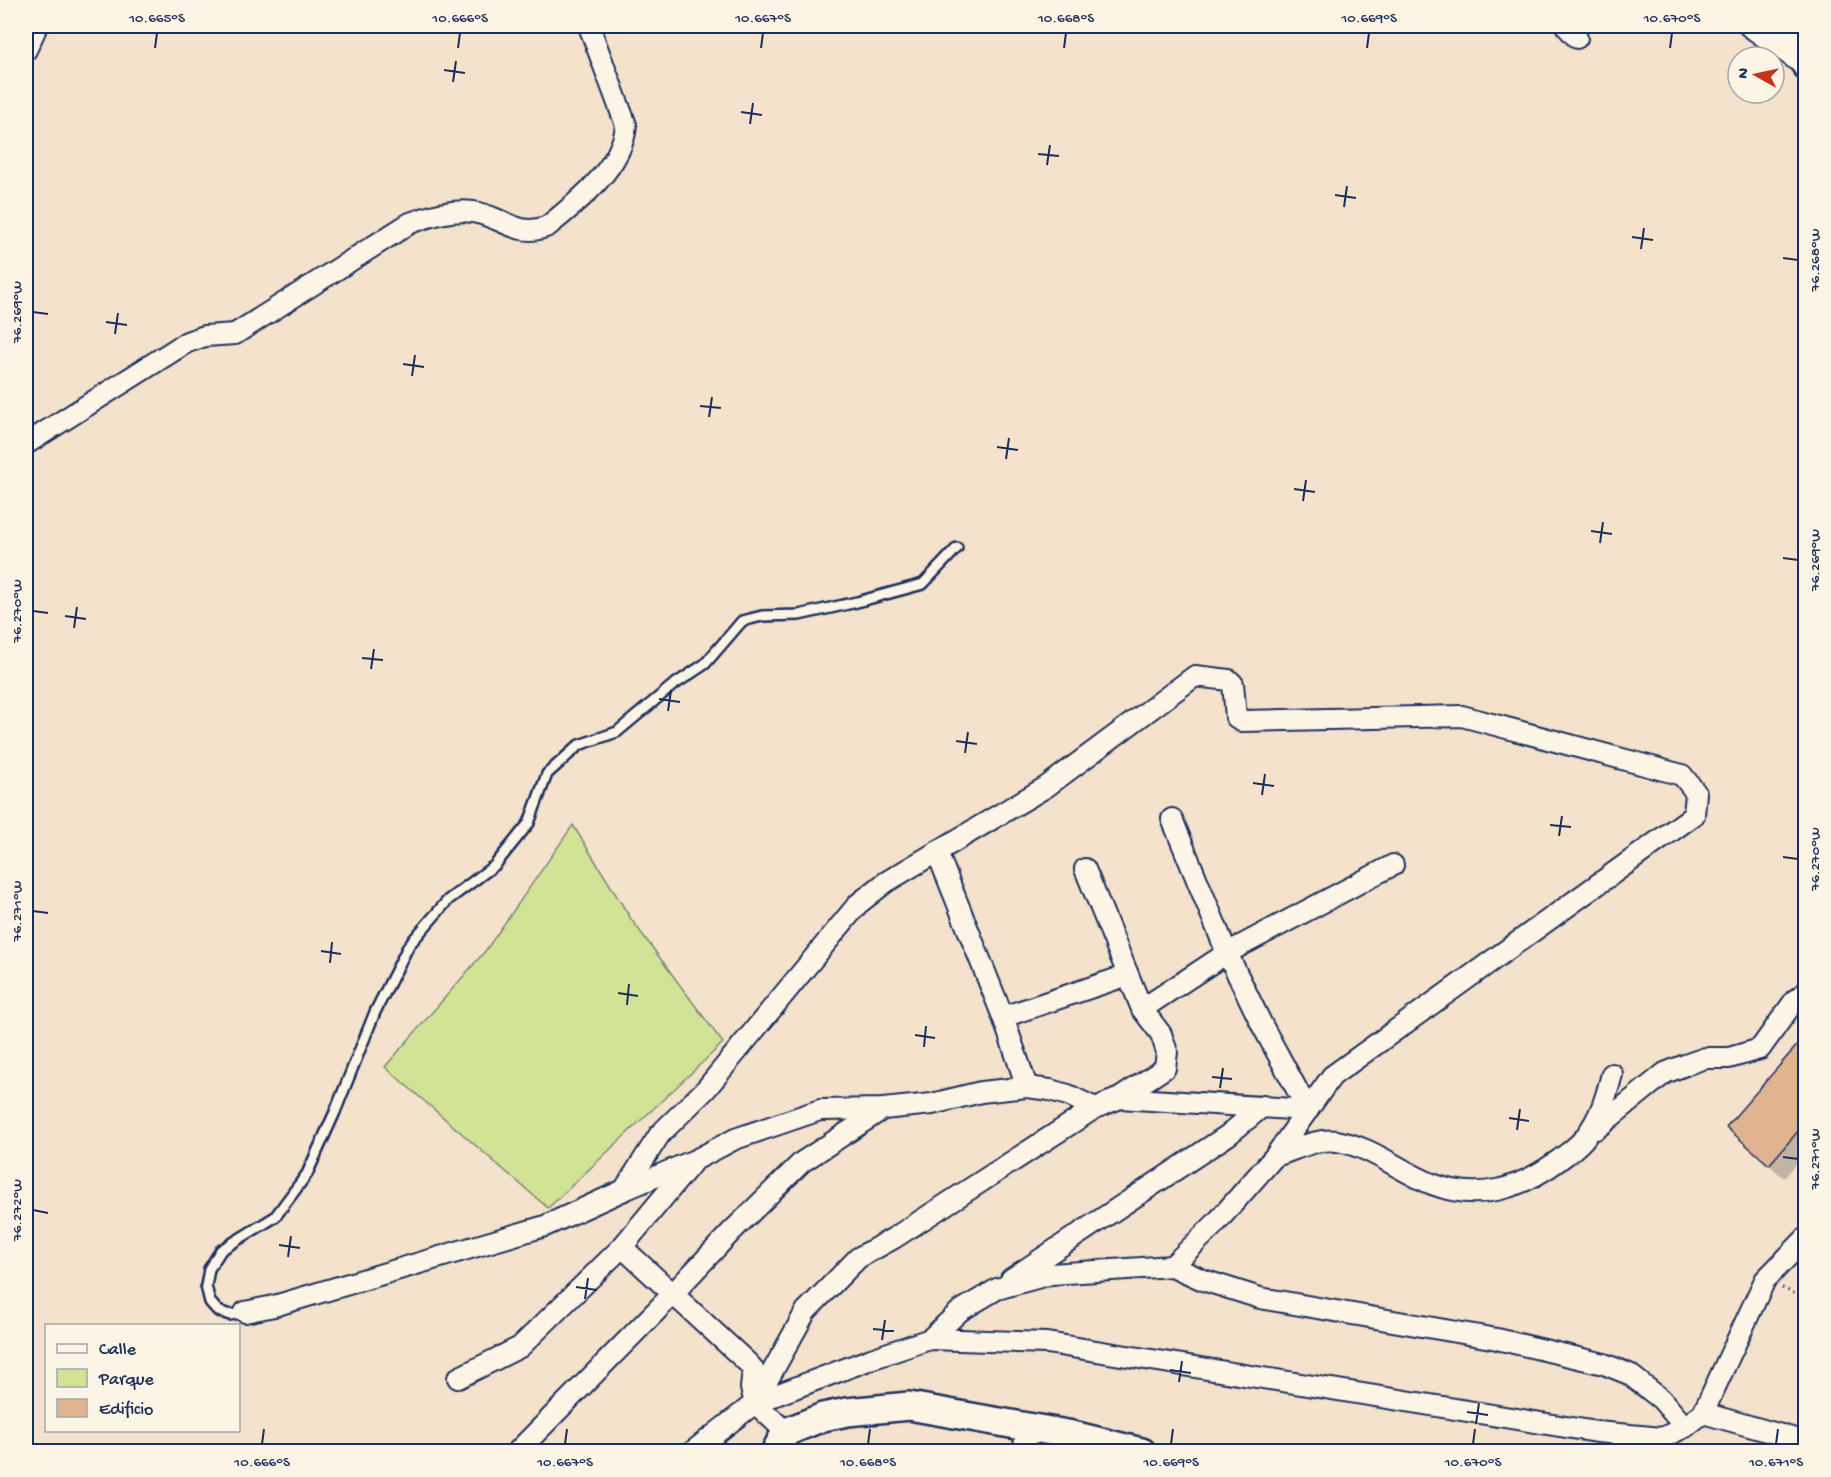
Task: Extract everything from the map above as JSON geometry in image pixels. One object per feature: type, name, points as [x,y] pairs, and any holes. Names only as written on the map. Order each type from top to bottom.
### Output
[{"type":"main road","points":[[1781,26],[1806,66]]},
{"type":"main road","points":[[780,1442],[823,1417],[847,1412],[909,1406],[1026,1440],[1073,1436],[1142,1452]]},
{"type":"street","points":[[26,50],[37,26]]},
{"type":"street","points":[[26,444],[187,342],[205,336],[235,334],[410,223],[434,214],[458,211],[490,215],[518,230],[538,230],[548,226],[602,178],[625,137],[626,125],[589,26]]},
{"type":"street","points":[[1749,26],[1806,66]]},
{"type":"street","points":[[624,1190],[660,1134],[706,1089],[858,904],[886,882],[1046,787],[1196,676],[1229,680],[1233,684],[1236,717],[1241,721],[1462,716],[1682,775],[1696,793],[1694,814],[1332,1076],[1275,1156],[1216,1223],[1172,1266]]},
{"type":"street","points":[[1172,819],[1227,953],[1263,1027],[1308,1110]]},
{"type":"street","points":[[937,852],[1003,1017],[1027,1087]]},
{"type":"street","points":[[1142,1009],[1227,953],[1393,865]]},
{"type":"street","points":[[755,1403],[806,1311],[858,1258],[894,1238],[1095,1108],[1120,1098],[1165,1068],[1167,1052],[1161,1034],[1142,1009],[1085,869]]},
{"type":"street","points":[[1003,1017],[1128,975]]},
{"type":"street","points":[[1275,1156],[1319,1141],[1335,1141],[1362,1148],[1430,1183],[1456,1192],[1481,1193],[1517,1185],[1547,1169],[1665,1073],[1705,1058],[1729,1058],[1760,1049],[1795,1000],[1806,992]]},
{"type":"street","points":[[1585,1138],[1602,1110],[1612,1074]]},
{"type":"street","points":[[245,1312],[274,1306],[545,1226],[695,1160],[735,1139],[820,1110],[883,1109],[932,1104],[981,1092],[1027,1087],[1068,1095],[1095,1108]]},
{"type":"street","points":[[1120,1098],[1308,1110]]},
{"type":"street","points":[[930,1339],[960,1311],[997,1289],[1228,1135],[1263,1106]]},
{"type":"street","points":[[517,1452],[802,1162],[883,1109]]},
{"type":"street","points":[[458,1378],[520,1347],[622,1247],[695,1160]]},
{"type":"street","points":[[692,1452],[755,1403],[930,1339],[1047,1343],[1661,1445],[1703,1413],[1765,1280],[1806,1238]]},
{"type":"street","points":[[622,1247],[753,1369],[751,1388],[755,1403],[780,1442]]},
{"type":"street","points":[[997,1289],[1052,1274],[1172,1266],[1203,1280],[1260,1298],[1497,1339],[1604,1364],[1629,1374],[1661,1399],[1685,1427]]},
{"type":"street","points":[[1703,1413],[1806,1442]]},
{"type":"lane","points":[[245,1312],[230,1315],[218,1311],[210,1302],[206,1286],[209,1269],[221,1250],[275,1217],[307,1174],[335,1112],[375,1012],[409,945],[448,900],[495,865],[529,823],[547,774],[579,745],[617,732],[672,686],[705,663],[742,621],[762,616],[799,615],[922,584],[957,548]]},
{"type":"path","points":[[1765,1280],[1806,1298]]},
{"type":"green space","points":[[573,825],[631,919],[723,1043],[548,1208],[385,1067],[486,950]]},
{"type":"building","points":[[1806,1035],[1806,1122],[1769,1165],[1726,1127]]}]
